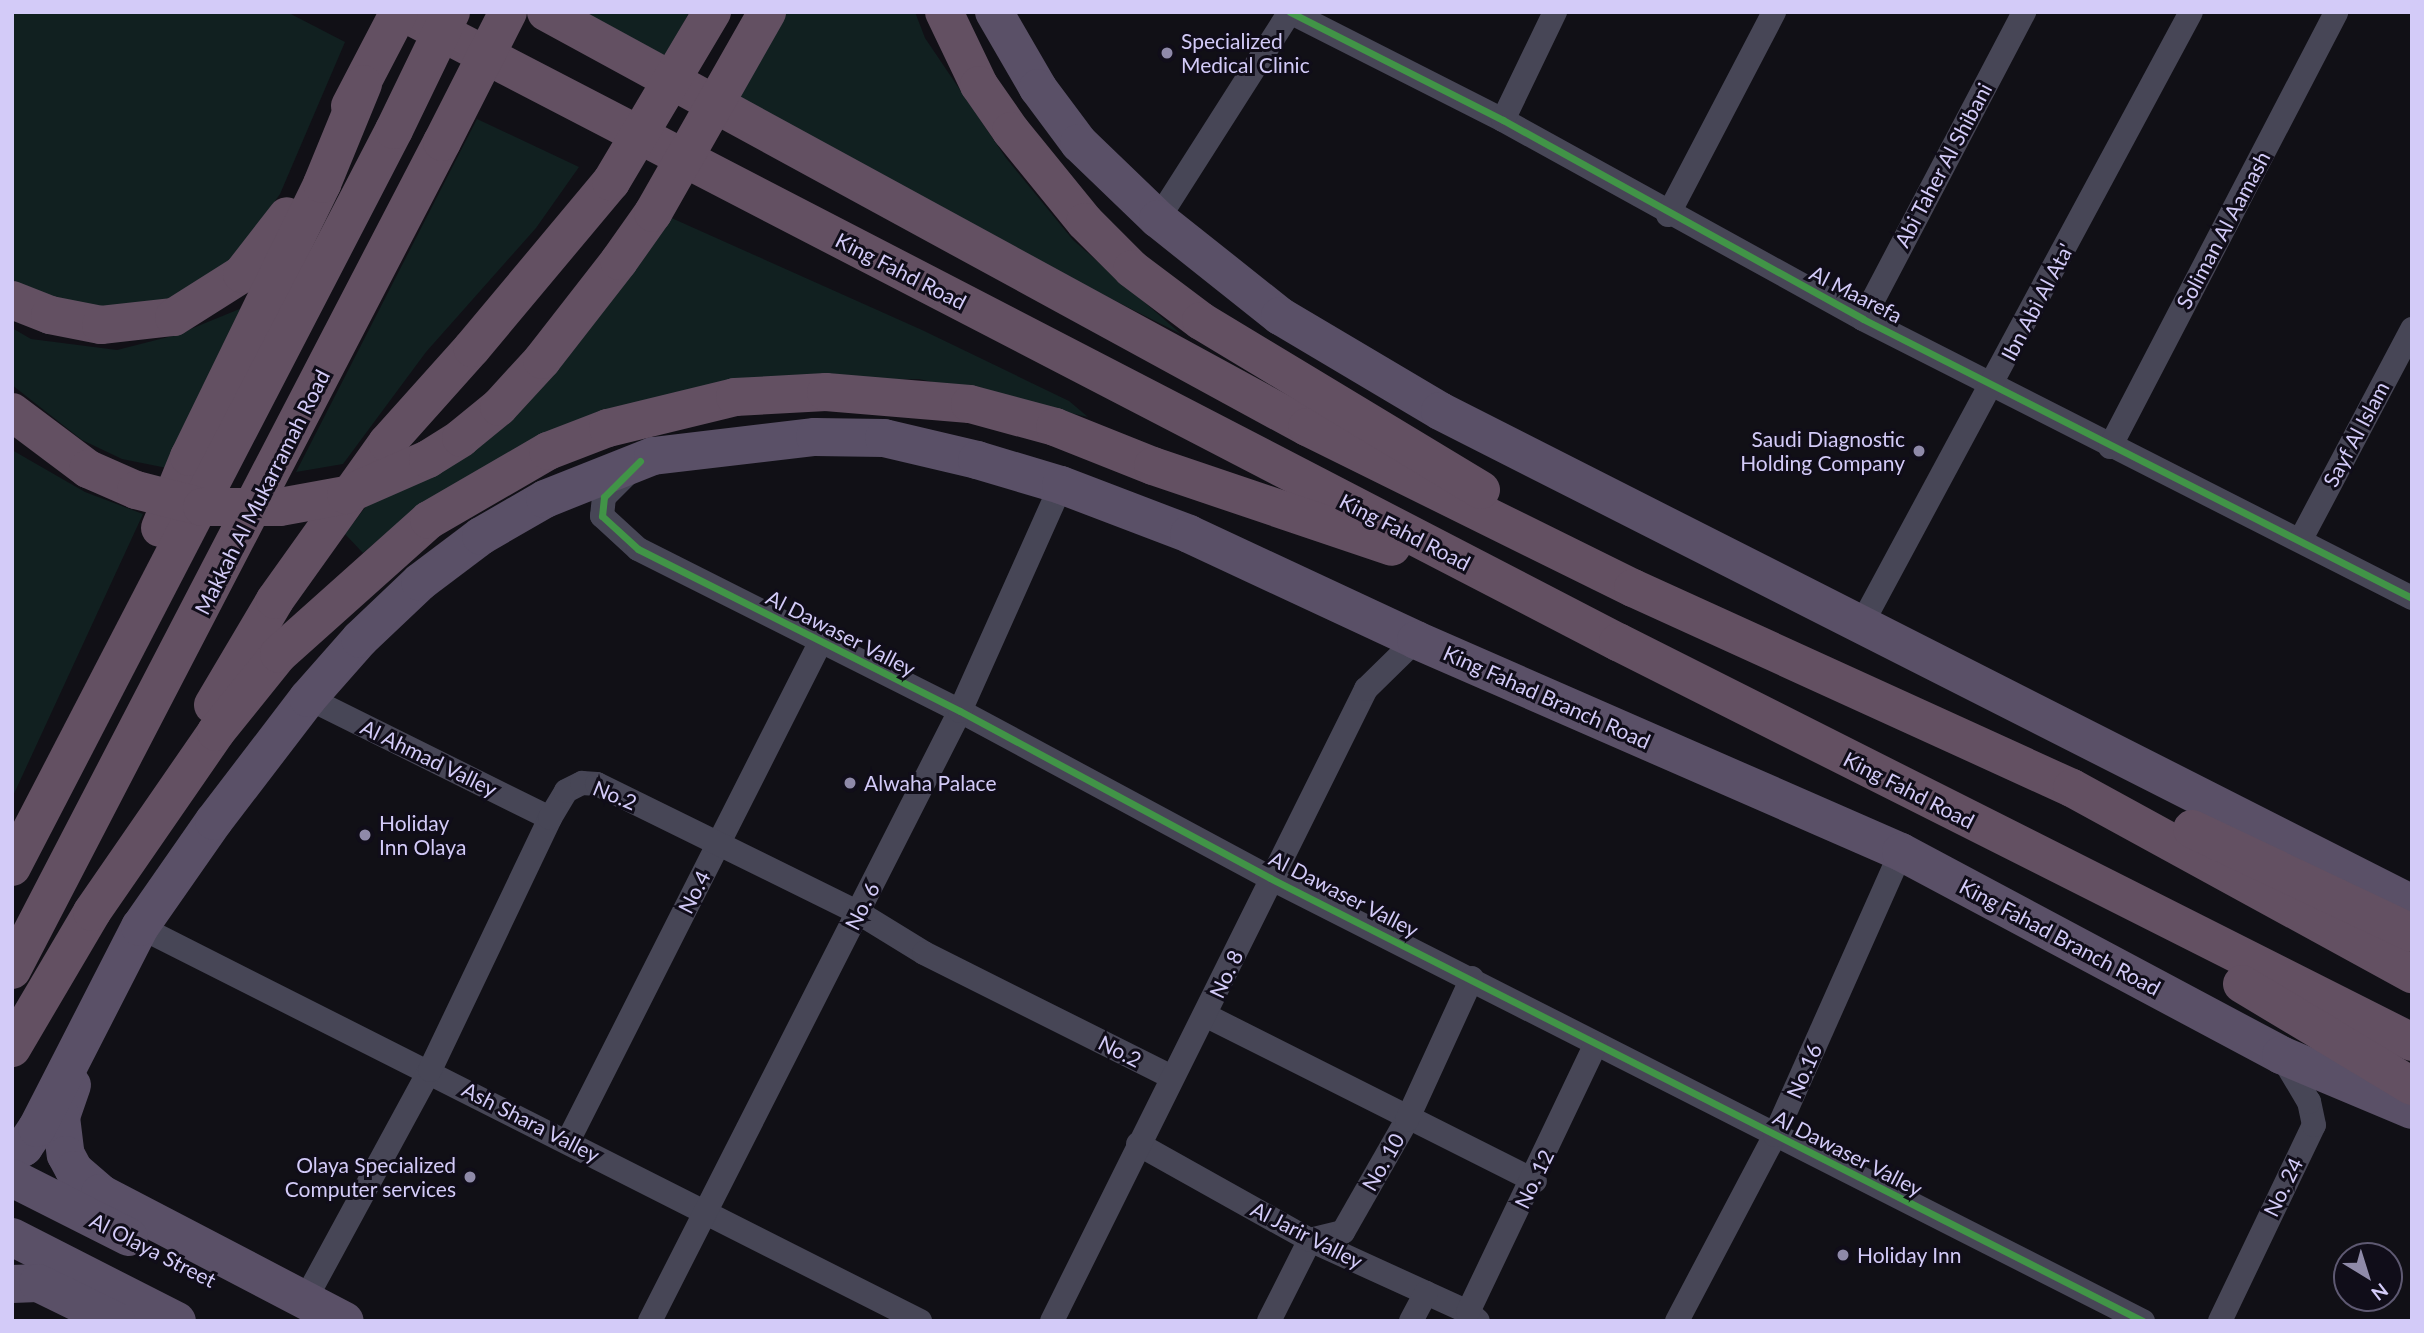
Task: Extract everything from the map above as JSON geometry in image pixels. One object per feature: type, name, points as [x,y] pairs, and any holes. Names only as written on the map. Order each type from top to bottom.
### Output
[{"type":"highway","points":[[12,299],[50,315],[101,325],[174,317],[196,307],[242,274],[280,228],[401,12]]},
{"type":"highway","name":"King Fahd Road","points":[[401,12],[1618,642],[2127,901],[2412,1042]]},
{"type":"highway","points":[[12,867],[394,130],[451,12]]},
{"type":"highway","name":"Makkah Al Mukarramah Road","points":[[12,970],[508,12]]},
{"type":"highway","points":[[546,12],[1307,427],[1633,588],[2072,788],[2412,974]]},
{"type":"highway","points":[[12,1048],[275,600],[387,443],[472,348],[611,182],[712,12]]},
{"type":"highway","points":[[12,412],[88,469],[136,490],[202,507],[280,507],[346,495],[428,459],[461,438],[499,407],[542,360],[619,261],[674,177],[767,12]]},
{"type":"highway","points":[[944,12],[979,85],[1012,131],[1076,212],[1132,269],[1201,321],[1402,439],[1633,588]]},
{"type":"highway","points":[[50,795],[189,457],[322,184],[363,84]]},
{"type":"highway","points":[[92,912],[216,732],[279,654],[429,520],[548,451],[608,428],[735,397],[826,392],[914,397],[970,404],[1055,427],[1153,466],[1428,559],[1618,642]]},
{"type":"highway","points":[[2072,788],[2144,806],[2412,933]]},
{"type":"highway","points":[[2127,901],[2189,952],[2412,1086]]},
{"type":"main road","points":[[1007,21],[1079,143],[1158,219],[1280,316],[1440,411],[1860,627],[2401,892]]},
{"type":"main road","name":"King Fahad Branch Road","points":[[102,999],[140,927],[308,698],[360,639],[420,582],[481,536],[545,499],[640,461],[718,445],[816,437],[884,438],[1061,485],[1189,534],[1416,640],[1901,852],[2281,1055],[2412,1110]]},
{"type":"main road","points":[[12,1154],[24,1147],[37,1128],[102,999]]},
{"type":"main road","points":[[102,999],[61,1117],[74,1170],[100,1193],[300,1310],[345,1321]]},
{"type":"main road","name":"Al Olaya Street","points":[[12,1178],[300,1310]]},
{"type":"main road","points":[[12,1237],[177,1321]]},
{"type":"main road","points":[[12,1284],[38,1283],[116,1321]]},
{"type":"street","name":"Al Maarefa","points":[[1290,12],[1503,120],[1668,215],[1863,318],[1994,382],[2110,447],[2301,539],[2412,598]]},
{"type":"street","points":[[1158,219],[1290,12]]},
{"type":"street","points":[[1503,120],[1555,12]]},
{"type":"street","points":[[1668,215],[1774,12]]},
{"type":"street","name":"Abi Taher Al Shibani","points":[[1863,318],[2024,12]]},
{"type":"street","name":"Ibn Abi Al Ata'","points":[[1860,627],[2191,12]]},
{"type":"street","name":"Soliman Al Aamash","points":[[2110,447],[2336,12]]},
{"type":"street","name":"Sayf Al Islam","points":[[2301,539],[2412,329]]},
{"type":"street","name":"Al Dawaser Valley","points":[[640,461],[604,497],[601,516],[638,549],[820,643],[960,711],[1270,878],[1472,978],[1596,1044],[2143,1321]]},
{"type":"street","name":"No. 6","points":[[650,1321],[708,1213],[960,711],[1061,485]]},
{"type":"street","name":"No. 8","points":[[1052,1321],[1172,1077],[1207,1016],[1270,878],[1366,689],[1416,640]]},
{"type":"street","name":"No.4","points":[[568,1141],[820,643]]},
{"type":"street","name":"Al Ahmad Valley","points":[[308,698],[550,817]]},
{"type":"street","name":"No.2","points":[[300,1310],[430,1070],[550,817],[566,791],[582,783],[597,784],[719,843],[859,913],[924,953],[1172,1077]]},
{"type":"street","name":"No.16","points":[[1677,1321],[1775,1135],[1901,852]]},
{"type":"street","name":"Ash Shara Valley","points":[[140,927],[430,1070],[920,1321]]},
{"type":"street","name":"No. 10","points":[[1310,1240],[1343,1231],[1407,1120],[1472,978]]},
{"type":"street","points":[[1207,1016],[1407,1120],[1535,1181]]},
{"type":"street","name":"No. 12","points":[[1473,1316],[1596,1044]]},
{"type":"street","name":"No. 24","points":[[2220,1321],[2314,1125],[2309,1102],[2281,1055]]},
{"type":"street","name":"Al Jarir Valley","points":[[1138,1144],[1310,1240],[1473,1316]]},
{"type":"street","points":[[1269,1321],[1310,1240]]},
{"type":"street","points":[[1411,1321],[1426,1293]]},
{"type":"shaded area","points":[[12,12],[287,12],[345,42],[280,194],[235,258],[201,287],[120,315],[12,293]]},
{"type":"shaded area","points":[[572,12],[689,12],[661,68]]},
{"type":"shaded area","points":[[777,12],[915,12],[925,38],[1006,158],[1073,240],[1181,334],[734,109]]},
{"type":"shaded area","points":[[477,119],[579,167],[536,228],[426,352],[343,464],[296,472]]},
{"type":"shaded area","points":[[667,216],[922,330],[1069,401],[1088,417],[919,379],[757,382],[403,519],[363,553],[345,534],[370,501],[437,469]]},
{"type":"shaded area","points":[[242,308],[167,468],[122,459],[82,440],[12,385],[12,328],[31,339],[117,350],[176,335]]},
{"type":"shaded area","points":[[12,450],[85,492],[143,514],[12,798]]},
{"type":"cycle path","points":[[1290,12],[1503,120],[1863,319],[2412,598]]},
{"type":"cycle path","points":[[640,461],[604,497],[602,516],[638,549],[960,711],[1270,878],[2143,1321]]},
{"type":"place","name":"Specialized Medical Clinic","points":[[1167,53]]},
{"type":"place","name":"Saudi Diagnostic Holding Company","points":[[1919,451]]},
{"type":"place","name":"Alwaha Palace","points":[[850,783]]},
{"type":"place","name":"Holiday Inn Olaya","points":[[365,835]]},
{"type":"place","name":"Olaya Specialized Computer services","points":[[470,1177]]},
{"type":"place","name":"Holiday Inn","points":[[1843,1255]]}]
